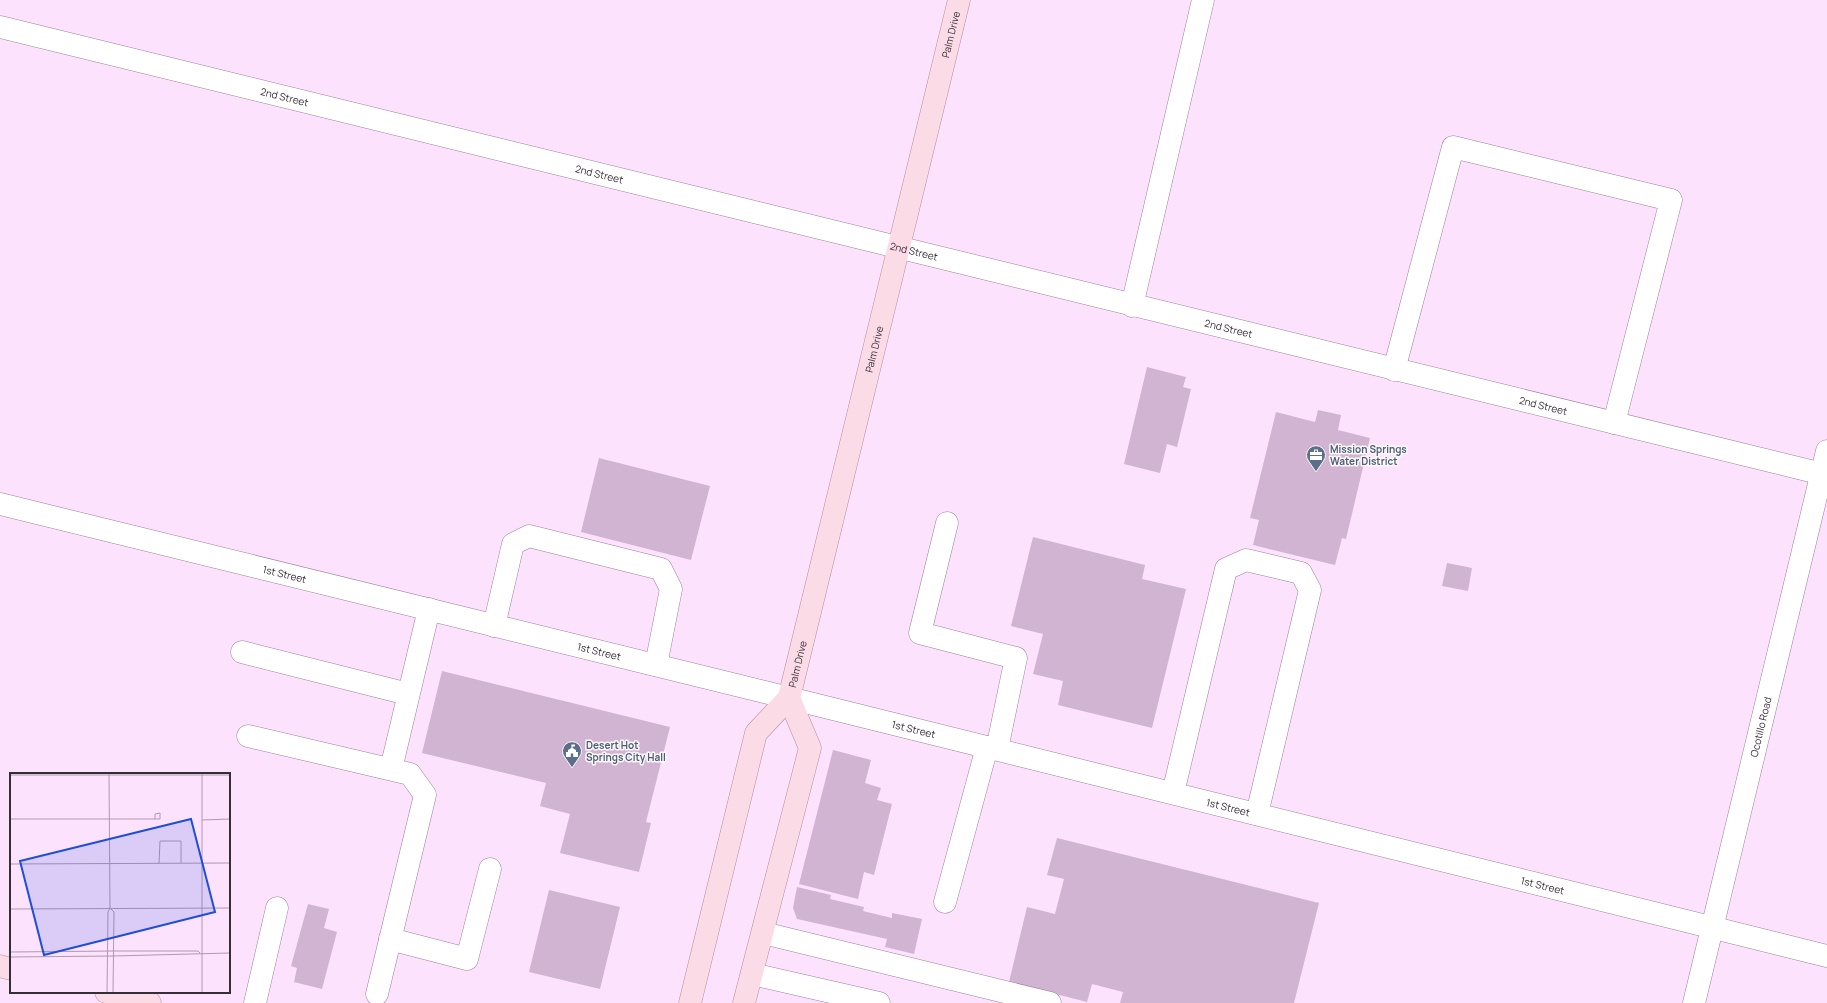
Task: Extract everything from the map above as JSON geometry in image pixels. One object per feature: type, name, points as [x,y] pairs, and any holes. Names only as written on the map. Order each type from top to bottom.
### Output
[{"type":"main road","name":"Palm Drive","points":[[690,1003],[756,733],[789,698],[959,0]]},
{"type":"main road","name":"Palm Drive","points":[[744,1003],[810,748],[789,698]]},
{"type":"main road","points":[[0,966],[10,969]]},
{"type":"main road","points":[[120,994],[150,1003]]},
{"type":"street","points":[[1132,306],[1203,0]]},
{"type":"street","name":"2nd Street","points":[[0,27],[1824,475]]},
{"type":"street","points":[[1394,370],[1453,147],[1671,200],[1614,423]]},
{"type":"street","name":"Ocotillo Road","points":[[1694,1003],[1824,475],[1827,451]]},
{"type":"street","name":"1st Street","points":[[0,504],[992,748],[1827,956]]},
{"type":"street","points":[[946,902],[992,748],[1016,658],[920,633],[947,523]]},
{"type":"street","points":[[494,626],[513,544],[529,536],[661,569],[671,590],[656,665]]},
{"type":"street","points":[[1173,793],[1226,569],[1246,560],[1301,573],[1310,590],[1257,814]]},
{"type":"street","points":[[391,769],[429,609]]},
{"type":"street","points":[[242,652],[408,694]]},
{"type":"street","points":[[248,736],[410,774],[424,795],[377,994]]},
{"type":"street","points":[[390,939],[468,959],[490,869]]},
{"type":"street","points":[[255,1003],[277,908]]},
{"type":"street","points":[[763,932],[996,997],[1050,1003]]},
{"type":"street","points":[[752,974],[879,1003]]},
{"type":"building","points":[[1147,367],[1186,377],[1183,387],[1191,389],[1177,447],[1167,444],[1160,473],[1124,464]]},
{"type":"building","points":[[1318,410],[1341,415],[1338,430],[1370,438],[1346,539],[1342,538],[1335,565],[1253,545],[1259,520],[1250,518],[1276,412],[1315,422]]},
{"type":"building","points":[[599,458],[710,486],[691,560],[581,532]]},
{"type":"building","points":[[1033,537],[1145,565],[1142,579],[1186,589],[1152,728],[1058,705],[1063,681],[1033,674],[1043,634],[1011,626]]},
{"type":"building","points":[[1447,563],[1472,568],[1468,591],[1442,586]]},
{"type":"building","name":"Desert Hot Springs City Hall","points":[[442,671],[670,727],[646,822],[651,823],[639,872],[560,853],[570,814],[540,806],[546,783],[422,753]]},
{"type":"building","points":[[833,750],[871,760],[865,783],[881,788],[877,800],[892,804],[874,875],[864,872],[858,899],[799,884]]},
{"type":"building","points":[[1057,838],[1319,903],[1294,1003],[1120,1003],[1123,992],[1092,984],[1087,1002],[1009,982],[1027,907],[1055,914],[1064,879],[1047,875]]},
{"type":"building","points":[[797,887],[831,895],[830,899],[864,907],[863,911],[892,918],[892,913],[922,919],[914,954],[885,947],[887,939],[797,919],[793,908]]},
{"type":"building","points":[[549,890],[620,907],[600,989],[529,972]]},
{"type":"building","points":[[308,904],[329,909],[324,928],[337,932],[322,989],[294,982],[297,968],[291,966]]},
{"type":"place","name":"Mission Springs Water District","points":[[1316,472]]},
{"type":"place","name":"Desert Hot Springs City Hall","points":[[572,768]]}]
